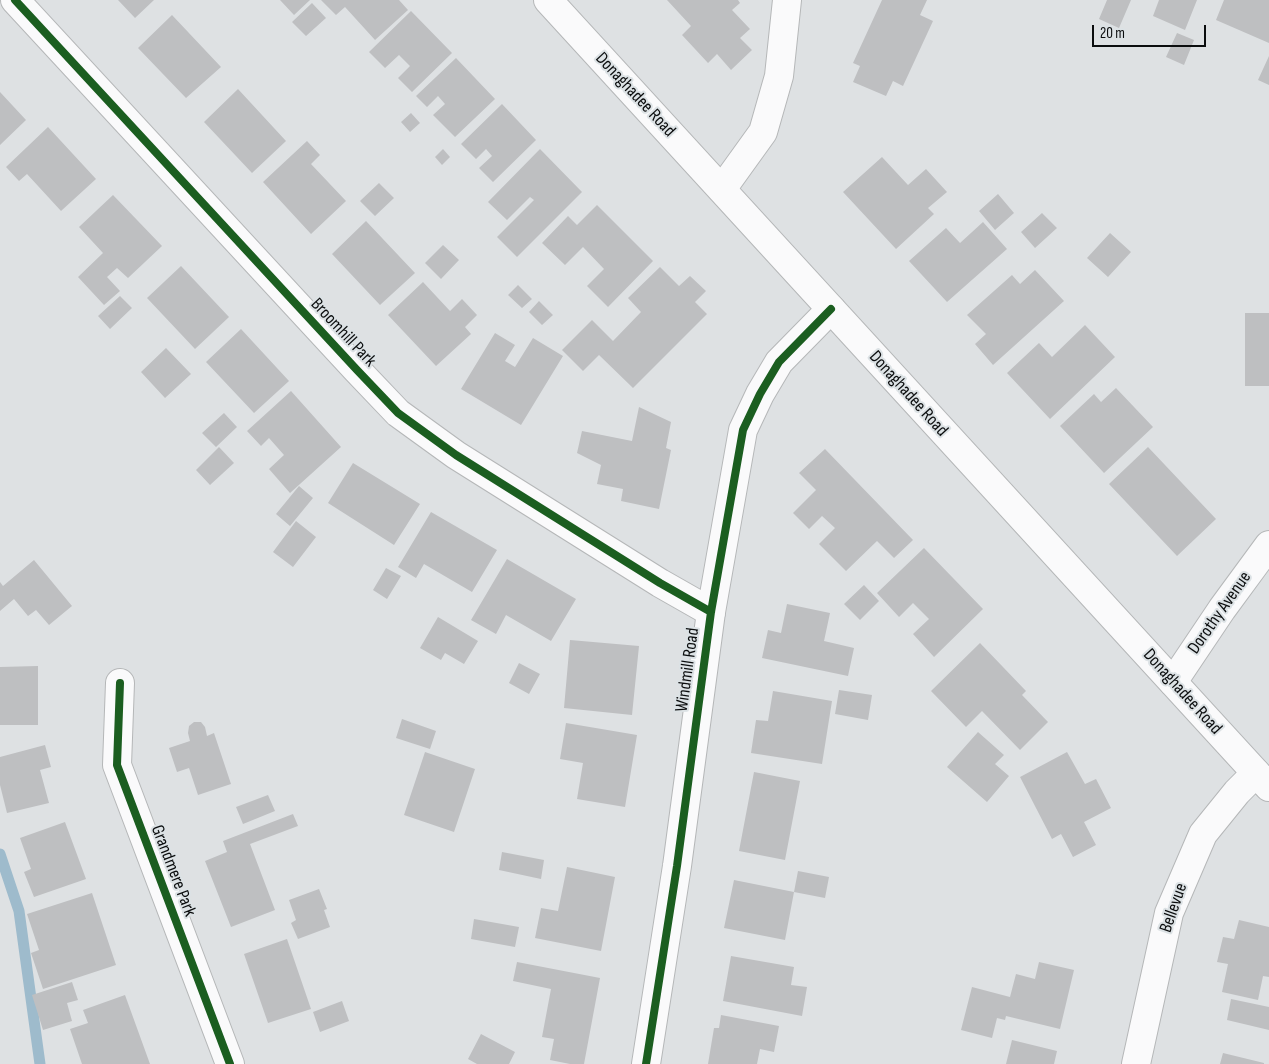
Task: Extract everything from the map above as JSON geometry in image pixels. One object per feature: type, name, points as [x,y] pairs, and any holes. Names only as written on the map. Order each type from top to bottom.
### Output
[{"type":"street","name":"Broomhill Park","points":[[15,0],[398,413],[456,455],[660,583],[711,612]]},
{"type":"street","name":"Donaghadee Road","points":[[548,0],[1262,780]]},
{"type":"street","points":[[722,189],[763,132],[779,76],[787,0]]},
{"type":"street","name":"Windmill Road","points":[[646,1064],[677,866],[711,612],[743,430],[760,394],[779,362],[831,308]]},
{"type":"street","name":"Dorothy Avenue","points":[[1173,682],[1222,609],[1269,545]]},
{"type":"street","name":"Grandmere Park","points":[[120,683],[117,765],[230,1064]]},
{"type":"street","name":"Bellevue","points":[[1136,1064],[1169,913],[1203,834],[1237,792],[1262,780]]},
{"type":"building","points":[[118,0],[154,0],[135,18]]},
{"type":"building","points":[[280,0],[310,0],[294,15]]},
{"type":"building","points":[[321,0],[399,0],[408,10],[375,40],[345,7],[336,15]]},
{"type":"building","points":[[667,0],[738,0],[740,3],[732,10],[750,29],[740,38],[752,50],[731,70],[717,54],[708,63],[682,35],[691,26]]},
{"type":"building","points":[[882,0],[927,0],[920,15],[933,21],[903,86],[893,81],[886,96],[853,82],[860,66],[853,63]]},
{"type":"building","points":[[1107,0],[1131,0],[1119,28],[1099,19]]},
{"type":"building","points":[[1159,0],[1197,0],[1185,30],[1153,16]]},
{"type":"building","points":[[1224,0],[1269,0],[1269,43],[1216,20]]},
{"type":"building","points":[[312,3],[326,18],[306,36],[292,22]]},
{"type":"building","points":[[411,11],[452,53],[412,92],[398,78],[410,66],[399,55],[385,68],[369,52]]},
{"type":"building","points":[[172,15],[221,67],[186,98],[138,48]]},
{"type":"building","points":[[1177,33],[1194,40],[1184,65],[1166,57]]},
{"type":"building","points":[[1269,56],[1269,85],[1258,80]]},
{"type":"building","points":[[456,58],[495,99],[455,137],[433,115],[445,104],[438,96],[427,107],[416,96]]},
{"type":"building","points":[[238,89],[286,141],[252,173],[204,122]]},
{"type":"building","points":[[0,92],[26,120],[0,145]]},
{"type":"building","points":[[502,104],[536,140],[493,182],[479,168],[492,156],[486,149],[476,159],[461,144]]},
{"type":"building","points":[[411,113],[420,123],[410,132],[401,122]]},
{"type":"building","points":[[48,127],[96,179],[61,211],[27,174],[19,181],[6,167]]},
{"type":"building","points":[[307,141],[320,155],[311,164],[346,201],[311,234],[263,182]]},
{"type":"building","points":[[443,149],[450,157],[442,165],[435,157]]},
{"type":"building","points":[[540,149],[582,192],[517,257],[497,237],[534,200],[530,197],[507,220],[488,202]]},
{"type":"building","points":[[882,157],[908,185],[926,169],[947,192],[928,208],[934,214],[896,249],[843,192]]},
{"type":"building","points":[[379,183],[394,198],[375,216],[360,201]]},
{"type":"building","points":[[998,194],[1014,213],[995,230],[979,211]]},
{"type":"building","points":[[113,195],[162,246],[128,278],[117,268],[107,277],[120,291],[104,305],[78,277],[103,253],[79,227]]},
{"type":"building","points":[[597,205],[653,261],[608,307],[587,286],[604,269],[583,247],[565,265],[542,243],[568,216],[577,225]]},
{"type":"building","points":[[1042,213],[1057,228],[1035,248],[1021,232]]},
{"type":"building","points":[[366,221],[415,273],[380,305],[332,254]]},
{"type":"building","points":[[983,222],[1007,249],[947,302],[909,261],[946,228],[960,243]]},
{"type":"building","points":[[1110,233],[1131,252],[1108,277],[1087,258]]},
{"type":"building","points":[[443,245],[459,260],[441,279],[425,263]]},
{"type":"building","points":[[181,266],[229,317],[195,349],[147,298]]},
{"type":"building","points":[[660,267],[679,286],[690,276],[706,291],[695,302],[707,314],[633,388],[599,355],[583,371],[562,350],[592,320],[613,341],[641,312],[628,298]]},
{"type":"building","points":[[1035,270],[1064,301],[993,365],[975,344],[986,334],[967,315],[1012,275],[1020,284]]},
{"type":"building","points":[[423,282],[450,311],[462,299],[477,315],[465,327],[471,334],[436,366],[388,315]]},
{"type":"building","points":[[518,285],[532,299],[522,308],[508,295]]},
{"type":"building","points":[[120,296],[132,308],[110,329],[98,316]]},
{"type":"building","points":[[539,301],[553,315],[542,325],[529,312]]},
{"type":"building","points":[[1245,313],[1269,313],[1269,386],[1245,386]]},
{"type":"building","points":[[1085,325],[1115,357],[1050,419],[1007,373],[1039,343],[1052,357]]},
{"type":"building","points":[[241,329],[289,381],[254,413],[206,362]]},
{"type":"building","points":[[495,333],[515,345],[505,361],[515,367],[533,338],[563,356],[521,425],[461,389]]},
{"type":"building","points":[[166,348],[191,374],[165,398],[141,372]]},
{"type":"building","points":[[1116,388],[1153,427],[1104,473],[1060,426],[1094,394],[1101,402]]},
{"type":"building","points":[[291,391],[341,447],[290,493],[269,469],[284,455],[269,438],[261,446],[247,431]]},
{"type":"building","points":[[639,407],[671,422],[666,448],[671,450],[659,509],[621,501],[623,489],[597,484],[601,465],[577,453],[582,431],[632,441]]},
{"type":"building","points":[[224,413],[237,427],[216,447],[202,433]]},
{"type":"building","points":[[219,447],[234,463],[210,485],[196,470]]},
{"type":"building","points":[[1148,447],[1216,519],[1177,556],[1109,484]]},
{"type":"building","points":[[825,449],[913,540],[894,558],[877,541],[846,571],[819,544],[835,528],[822,516],[809,529],[793,513],[816,490],[799,473]]},
{"type":"building","points":[[353,463],[420,504],[394,545],[328,503]]},
{"type":"building","points":[[299,486],[313,498],[290,526],[276,514]]},
{"type":"building","points":[[431,512],[497,550],[472,592],[424,564],[416,578],[398,567]]},
{"type":"building","points":[[296,521],[316,537],[293,567],[273,552]]},
{"type":"building","points":[[924,548],[983,609],[934,657],[913,634],[929,619],[913,603],[899,617],[877,593]]},
{"type":"building","points":[[507,559],[576,599],[551,641],[506,615],[496,634],[471,620]]},
{"type":"building","points":[[34,560],[72,606],[49,625],[36,610],[28,616],[14,599],[0,611],[0,582],[3,586]]},
{"type":"building","points":[[386,568],[401,576],[387,599],[373,590]]},
{"type":"building","points":[[864,585],[879,601],[860,620],[844,604]]},
{"type":"building","points":[[787,604],[830,613],[824,641],[854,648],[848,676],[762,658],[768,630],[781,633]]},
{"type":"building","points":[[438,617],[478,641],[464,664],[445,653],[441,660],[420,648]]},
{"type":"building","points":[[570,640],[639,646],[632,715],[564,708]]},
{"type":"building","points":[[980,643],[1026,691],[1022,695],[1048,722],[1020,750],[982,711],[966,727],[931,691]]},
{"type":"building","points":[[519,663],[540,674],[529,694],[509,683]]},
{"type":"building","points":[[38,666],[38,725],[0,725],[0,667]]},
{"type":"building","points":[[839,690],[872,695],[868,720],[835,714]]},
{"type":"building","points":[[773,691],[832,701],[822,764],[751,753],[756,720],[768,721]]},
{"type":"building","points":[[402,719],[436,731],[430,749],[396,738]]},
{"type":"building","points":[[194,722],[201,722],[205,727],[207,736],[214,733],[231,784],[198,795],[189,768],[177,772],[169,748],[190,741],[189,726]]},
{"type":"building","points":[[566,723],[637,735],[625,807],[577,799],[583,763],[560,759]]},
{"type":"building","points":[[978,732],[1004,755],[995,764],[1009,776],[987,802],[947,767]]},
{"type":"building","points":[[45,745],[51,767],[40,770],[49,803],[7,813],[0,785],[0,757]]},
{"type":"building","points":[[425,752],[475,769],[454,832],[404,815]]},
{"type":"building","points":[[1067,752],[1085,784],[1096,779],[1111,808],[1084,822],[1096,845],[1073,857],[1061,834],[1052,839],[1020,777]]},
{"type":"building","points":[[754,772],[800,781],[785,860],[739,851]]},
{"type":"building","points":[[268,795],[275,811],[243,824],[236,807]]},
{"type":"building","points":[[293,814],[298,826],[250,844],[275,910],[231,927],[205,861],[227,852],[223,841]]},
{"type":"building","points":[[65,822],[86,879],[34,897],[24,872],[31,869],[20,838]]},
{"type":"building","points":[[502,852],[544,860],[541,879],[499,870]]},
{"type":"building","points":[[567,867],[615,877],[601,951],[535,938],[541,908],[558,911]]},
{"type":"building","points":[[798,871],[829,877],[825,898],[794,892]]},
{"type":"building","points":[[734,880],[794,892],[785,940],[724,928]]},
{"type":"building","points":[[319,889],[327,909],[324,910],[330,927],[298,939],[291,923],[296,920],[289,900]]},
{"type":"building","points":[[92,893],[116,965],[43,989],[31,953],[39,950],[27,914]]},
{"type":"building","points":[[474,919],[519,927],[515,947],[471,939]]},
{"type":"building","points":[[1239,920],[1269,927],[1269,977],[1263,976],[1258,1000],[1222,992],[1228,964],[1217,962],[1223,937],[1234,939]]},
{"type":"building","points":[[287,939],[311,1009],[268,1023],[244,954]]},
{"type":"building","points":[[731,956],[794,967],[791,985],[807,987],[802,1016],[723,1001]]},
{"type":"building","points":[[517,962],[600,978],[584,1064],[570,1064],[550,1060],[554,1039],[542,1037],[551,989],[513,981]]},
{"type":"building","points":[[1039,962],[1074,970],[1060,1029],[1006,1016],[1005,1020],[997,1018],[992,1038],[961,1030],[972,987],[1010,997],[1016,974],[1035,979]]},
{"type":"building","points":[[72,982],[78,1000],[67,1003],[72,1021],[43,1030],[32,995]]},
{"type":"building","points":[[125,995],[150,1064],[82,1064],[70,1029],[88,1023],[83,1010]]},
{"type":"building","points":[[1231,999],[1269,1007],[1269,1030],[1227,1020]]},
{"type":"building","points":[[342,1001],[349,1021],[320,1032],[313,1012]]},
{"type":"building","points":[[721,1015],[779,1026],[774,1052],[760,1049],[757,1064],[708,1064],[714,1028],[719,1028]]},
{"type":"building","points":[[481,1034],[515,1052],[509,1064],[477,1064],[468,1059]]},
{"type":"building","points":[[1012,1040],[1057,1051],[1054,1064],[1006,1064]]},
{"type":"building","points":[[1223,1053],[1264,1063],[1264,1064],[1220,1064]]},
{"type":"waterway","points":[[0,854],[19,911],[40,1064]]},
{"type":"cycle path","points":[[15,0],[398,413],[456,455],[660,583],[711,612]]},
{"type":"cycle path","points":[[646,1064],[677,866],[711,612],[743,430],[760,394],[779,362],[831,309]]},
{"type":"cycle path","points":[[120,683],[117,765],[230,1064]]}]
